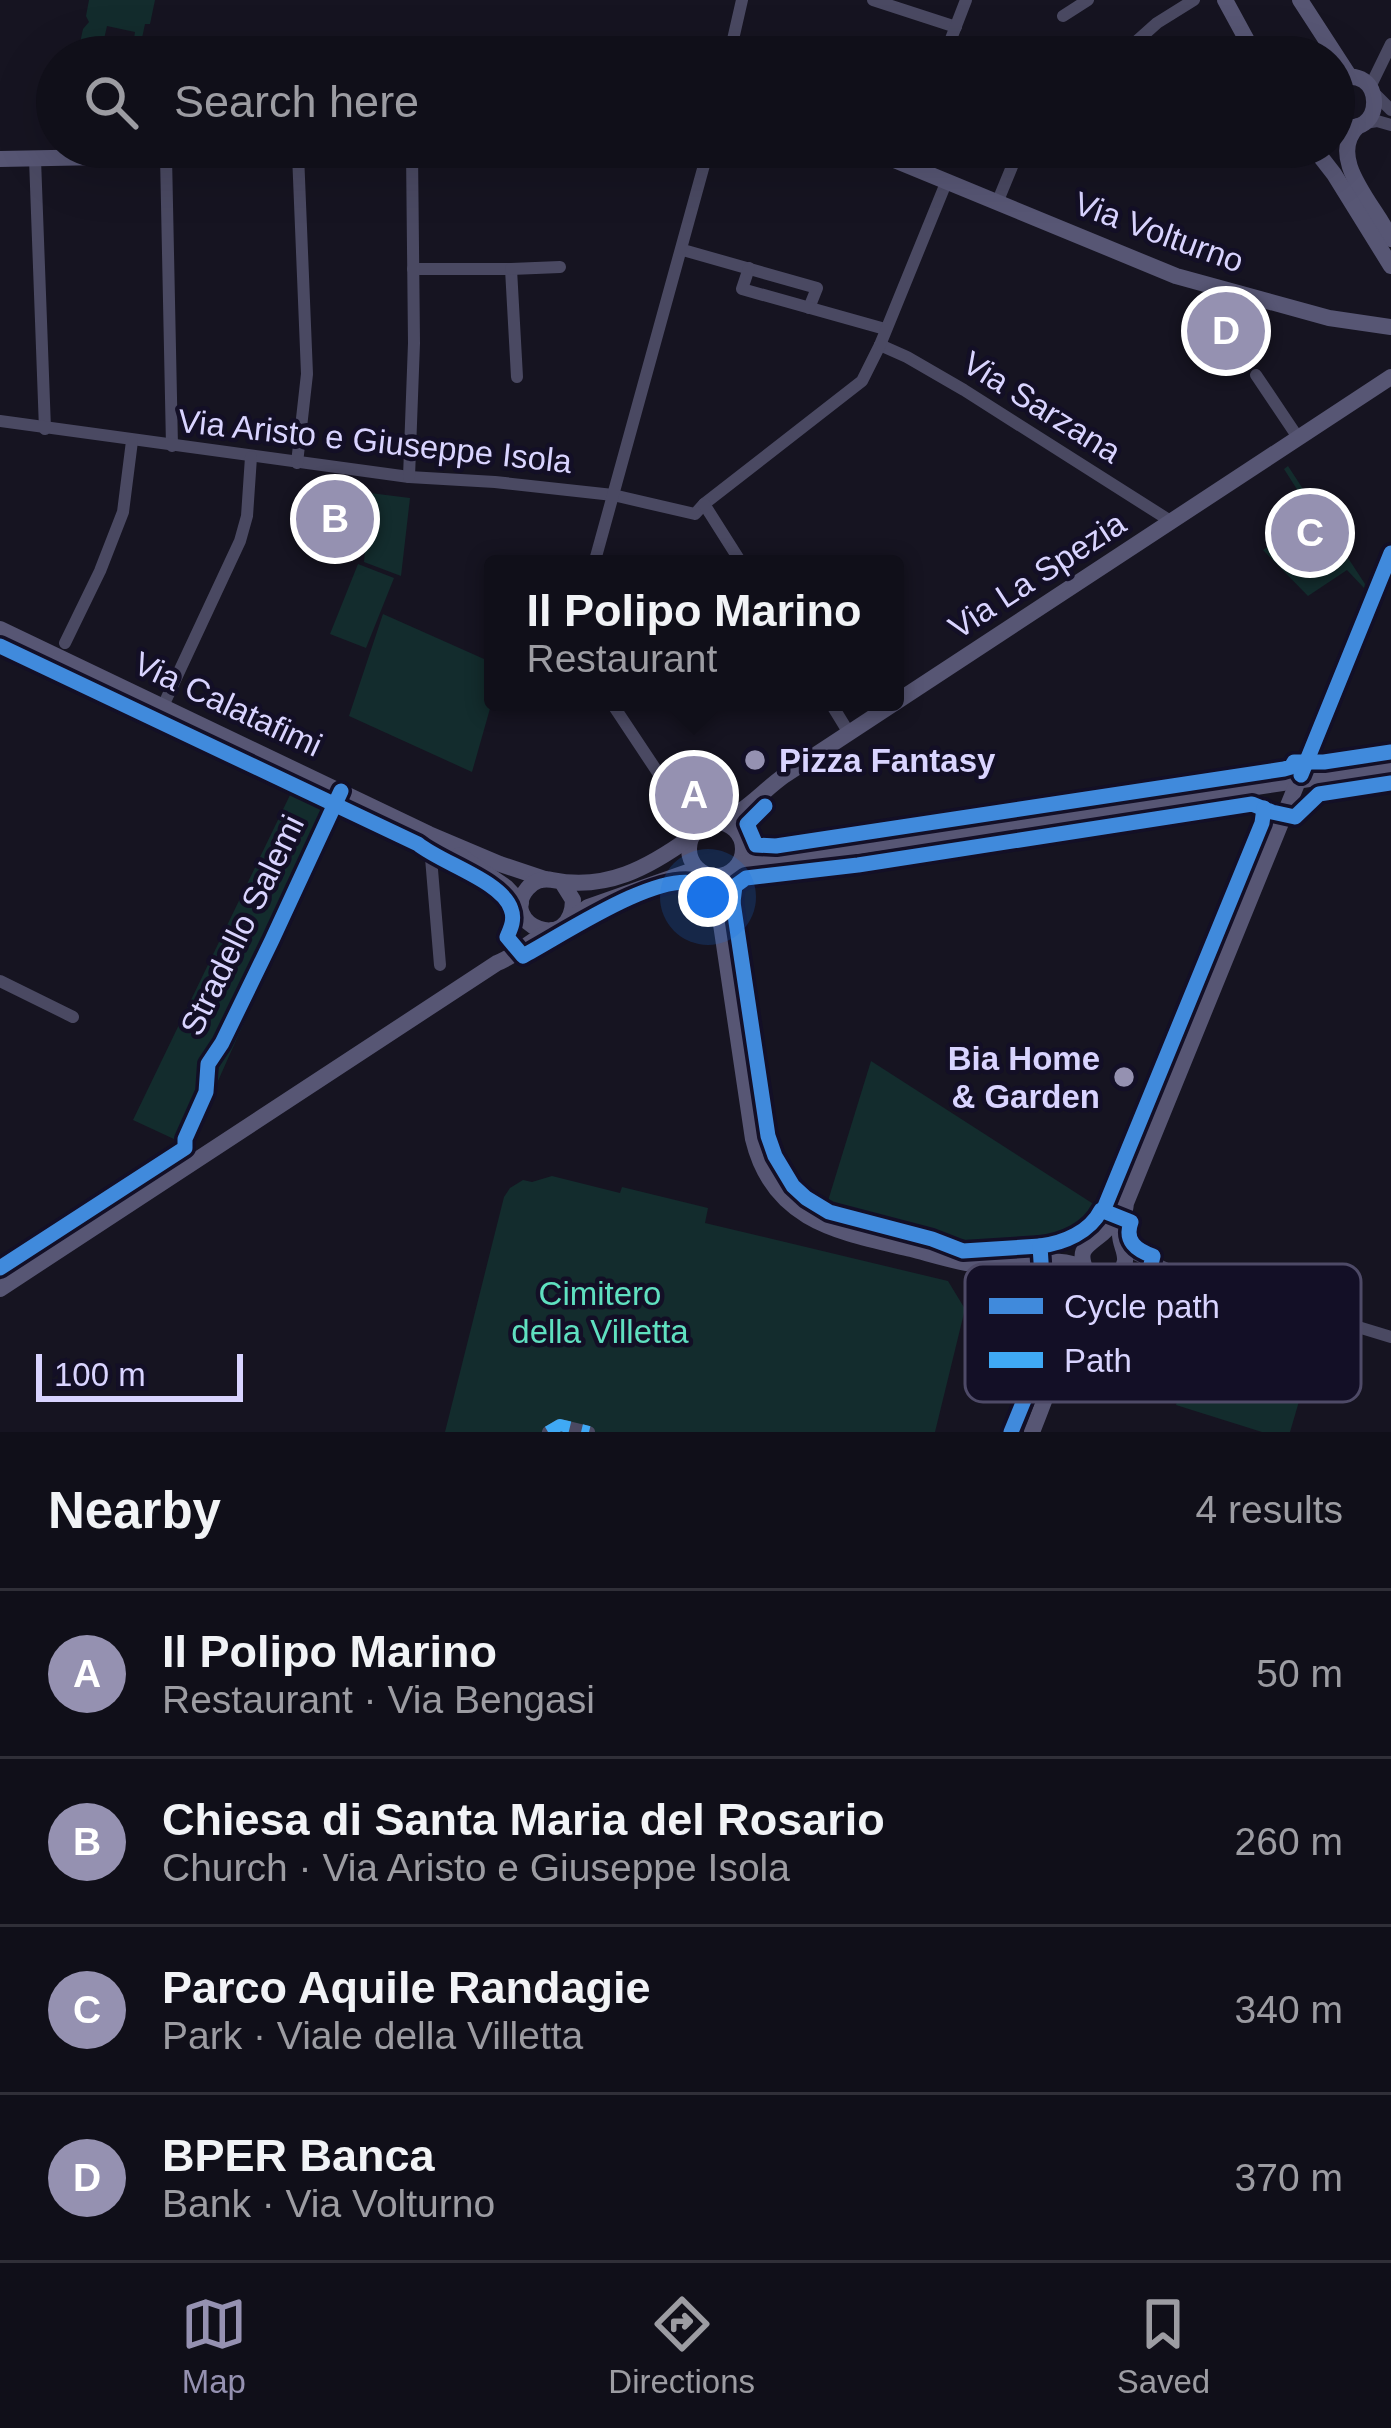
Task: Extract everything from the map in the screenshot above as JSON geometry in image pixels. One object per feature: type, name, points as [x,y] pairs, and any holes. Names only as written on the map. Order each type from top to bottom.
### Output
[{"type":"street","points":[[734,36],[742,0]]},
{"type":"street","points":[[873,0],[956,27]]},
{"type":"street","points":[[952,36],[966,0]]},
{"type":"street","points":[[1063,16],[1088,0]]},
{"type":"street","points":[[1142,36],[1194,0]]},
{"type":"street","points":[[1225,0],[1246,36]]},
{"type":"street","points":[[1300,0],[1319,36]]},
{"type":"street","points":[[1240,24],[1250,36]]},
{"type":"street","points":[[1355,130],[1374,110],[1372,90],[1391,44]]},
{"type":"street","points":[[1355,80],[1361,80],[1391,110]]},
{"type":"street","points":[[1355,126],[1377,121],[1391,125]]},
{"type":"street","points":[[0,159],[35,159],[45,429]]},
{"type":"street","points":[[166,168],[172,446]]},
{"type":"street","points":[[297,463],[307,374],[299,168]]},
{"type":"street","points":[[409,477],[414,343],[412,168]]},
{"type":"street","points":[[596,555],[703,168]]},
{"type":"street","name":"Via Volturno","points":[[922,168],[946,183],[1176,276],[1329,318],[1391,327]]},
{"type":"street","points":[[997,203],[1011,168]]},
{"type":"street","points":[[1329,168],[1391,266]]},
{"type":"street","points":[[1332,168],[1334,174]]},
{"type":"street","points":[[1351,168],[1388,230]]},
{"type":"street","points":[[736,555],[704,504],[862,381],[946,183]]},
{"type":"street","points":[[682,250],[817,288],[808,308]]},
{"type":"street","points":[[413,269],[560,267]]},
{"type":"street","points":[[749,268],[742,289],[885,329]]},
{"type":"street","points":[[512,269],[518,377]]},
{"type":"street","points":[[1367,323],[1382,320],[1391,310]]},
{"type":"street","name":"Via Sarzana","points":[[880,345],[964,390],[1172,522]]},
{"type":"street","points":[[1256,375],[1298,440]]},
{"type":"street","name":"Via La Spezia","points":[[904,698],[1391,377]]},
{"type":"street","name":"Via Aristo e Giuseppe Isola","points":[[0,421],[409,477],[613,495],[687,514],[695,514],[704,504]]},
{"type":"street","name":"Via Aristo e Giuseppe Isola","points":[[65,643],[123,512],[132,441]]},
{"type":"street","points":[[163,706],[240,541],[247,517],[251,457]]},
{"type":"street","points":[[1124,1264],[1120,1234],[1126,1203],[1391,553]]},
{"type":"street","name":"Via Calatafimi","points":[[0,629],[429,834],[554,882]]},
{"type":"street","points":[[616,711],[694,833],[688,854],[696,869],[719,877],[739,864],[742,840],[732,827],[716,822]]},
{"type":"street","points":[[836,711],[850,733]]},
{"type":"street","name":"Via La Spezia","points":[[554,882],[590,884],[650,863],[694,833],[738,814],[765,789],[884,711]]},
{"type":"street","points":[[739,864],[1391,766]]},
{"type":"street","points":[[429,834],[440,965]]},
{"type":"street","name":"Via Calatafimi","points":[[429,834],[506,887],[521,906]]},
{"type":"street","points":[[0,1289],[536,938],[588,907],[696,869]]},
{"type":"street","points":[[719,877],[718,904],[752,1131],[770,1180],[799,1212],[824,1226],[984,1264]]},
{"type":"street","points":[[497,963],[520,931],[521,906],[528,887],[554,882],[571,894],[573,906],[560,926],[542,931],[532,926],[521,906]]},
{"type":"street","points":[[0,981],[73,1017]]},
{"type":"street","points":[[1041,1262],[1091,1241],[1107,1229],[1126,1203]]},
{"type":"street","points":[[1084,1264],[1082,1254],[1091,1241],[1111,1238],[1157,1264]]},
{"type":"street","points":[[966,1262],[970,1264]]},
{"type":"street","points":[[1022,1264],[1076,1264]]},
{"type":"street","points":[[1361,1328],[1391,1337]]},
{"type":"street","points":[[1032,1432],[1044,1402]]},
{"type":"street","points":[[548,1432],[560,1425],[589,1432]]},
{"type":"green space","points":[[89,0],[155,0],[142,36],[107,26],[105,36],[82,36],[89,22]]},
{"type":"green space","points":[[1288,466],[1364,588],[1347,570],[1308,596],[1263,550],[1314,516],[1284,469]]},
{"type":"green space","points":[[370,493],[410,498],[401,576],[364,562]]},
{"type":"green space","points":[[358,564],[394,578],[366,648],[330,634]]},
{"type":"green space","points":[[383,614],[484,659],[484,711],[489,711],[472,772],[349,716]]},
{"type":"green space","points":[[290,795],[336,816],[189,1146],[133,1120]]},
{"type":"green space","points":[[871,1061],[1095,1205],[1092,1212],[1054,1237],[996,1243],[932,1233],[827,1204]]},
{"type":"green space","name":"Cimitero della Villetta","points":[[552,1176],[708,1208],[705,1223],[948,1281],[965,1309],[935,1432],[445,1432],[504,1197],[523,1180]]},
{"type":"green space","points":[[1299,1402],[1290,1432],[1262,1432],[1176,1405]]},
{"type":"marked path","points":[[548,1432],[560,1425],[589,1432]]},
{"type":"cycle path","points":[[1301,775],[1391,553]]},
{"type":"cycle path","points":[[0,646],[418,844],[484,881],[511,909],[507,937],[523,956],[635,895],[681,882],[698,884],[706,906],[733,902],[735,886],[746,878],[1252,804],[1295,817],[1319,794],[1391,783]]},
{"type":"cycle path","points":[[765,806],[747,824],[756,845],[776,846],[1284,769],[1294,762],[1391,752]]},
{"type":"cycle path","name":"Stradello Salemi","points":[[0,1268],[185,1148],[206,1092],[208,1064],[341,791]]},
{"type":"cycle path","points":[[1103,1211],[1262,823],[1264,808]]},
{"type":"cycle path","points":[[733,902],[768,1136],[793,1186],[829,1212],[963,1251],[1040,1246]]},
{"type":"cycle path","points":[[1101,1210],[1131,1222],[1133,1244],[1153,1256],[1151,1264]]},
{"type":"cycle path","points":[[1041,1264],[1040,1246],[1075,1235],[1101,1210]]},
{"type":"cycle path","points":[[1011,1432],[1023,1402]]},
{"type":"place","name":"BPER Banca","points":[[1226,331]]},
{"type":"place","name":"Chiesa di Santa Maria del Rosario","points":[[335,519]]},
{"type":"place","name":"Parco Aquile Randagie","points":[[1310,533]]},
{"type":"place","name":"Pizza Fantasy","points":[[755,760]]},
{"type":"place","name":"Il Polipo Marino","points":[[694,795]]},
{"type":"place","name":"Bia Home & Garden","points":[[1124,1077]]}]
